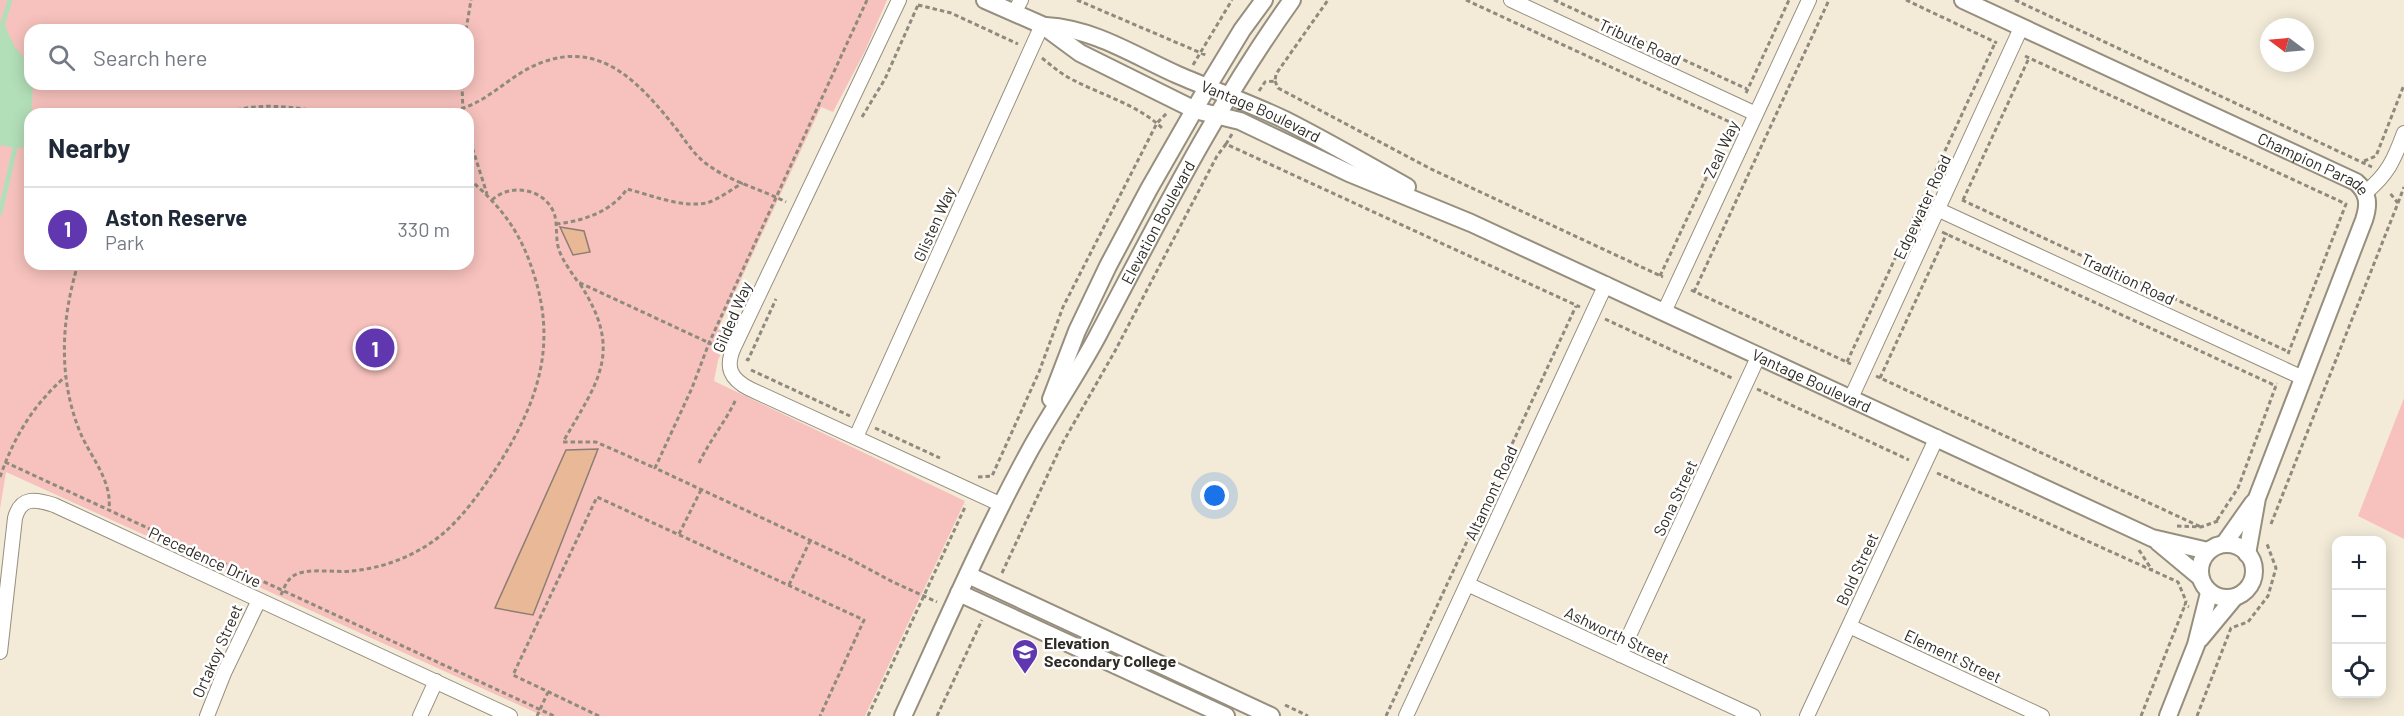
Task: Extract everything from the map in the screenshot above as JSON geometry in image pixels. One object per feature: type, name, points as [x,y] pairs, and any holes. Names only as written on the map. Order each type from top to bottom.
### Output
[{"type":"street","name":"Vantage Boulevard","points":[[985,0],[1017,6],[1080,53],[1195,110],[1240,122],[1349,173],[1471,223],[2152,538],[2208,551]]},
{"type":"street","name":"Elevation Boulevard","points":[[1031,450],[1069,349],[1144,198],[1208,86],[1242,30],[1264,0]]},
{"type":"street","name":"Elevation Boulevard","points":[[903,716],[1002,505],[1031,450],[1095,339],[1229,94],[1292,0]]},
{"type":"street","name":"Tribute Road","points":[[1510,0],[1755,114]]},
{"type":"street","name":"Zeal Way","points":[[1664,312],[1809,0]]},
{"type":"street","name":"Champion Parade","points":[[1963,0],[2361,188],[2368,209],[2257,498]]},
{"type":"street","name":"Gilded Way","points":[[743,385],[730,373],[731,352],[799,208],[905,2]]},
{"type":"street","name":"Vantage Boulevard","points":[[1042,25],[1057,27],[1119,45],[1186,78],[1229,94],[1304,130],[1471,223]]},
{"type":"street","name":"Glisten Way","points":[[856,437],[1042,25]]},
{"type":"street","name":"Edgewater Road","points":[[1851,399],[2022,28]]},
{"type":"street","points":[[2361,188],[2380,180],[2392,164],[2404,133]]},
{"type":"street","name":"Tradition Road","points":[[1939,210],[2303,378]]},
{"type":"street","name":"Altamont Road","points":[[1406,716],[1606,284]]},
{"type":"street","name":"Sona Street","points":[[1620,655],[1760,355]]},
{"type":"street","points":[[743,385],[1002,505]]},
{"type":"street","name":"Bold Street","points":[[1808,716],[1937,437]]},
{"type":"street","points":[[2224,544],[2237,546],[2247,554],[2254,568],[2251,583],[2241,595],[2225,599],[2210,593],[2203,586],[2200,577],[2201,563],[2208,551],[2224,544],[2257,498]]},
{"type":"street","points":[[2247,554],[2257,498]]},
{"type":"street","name":"Precedence Drive","points":[[0,652],[15,518],[19,506],[33,499],[54,505],[510,716]]},
{"type":"street","name":"Vantage Boulevard","points":[[2152,538],[2200,577]]},
{"type":"street","points":[[968,576],[1274,709]]},
{"type":"street","name":"Ashworth Street","points":[[1467,584],[1753,716]]},
{"type":"street","points":[[2168,716],[2196,645],[2210,593]]},
{"type":"street","points":[[2196,645],[2234,598]]},
{"type":"street","name":"Ortakoy Street","points":[[207,716],[224,673],[259,600]]},
{"type":"street","points":[[956,601],[988,606],[1226,716]]},
{"type":"street","name":"Element Street","points":[[1849,626],[2042,716]]},
{"type":"street","points":[[420,716],[436,681]]},
{"type":"path","points":[[467,24],[471,0]]},
{"type":"path","points":[[655,468],[692,388],[709,343],[867,0]]},
{"type":"path","points":[[1077,0],[1223,62]]},
{"type":"path","points":[[1186,78],[1232,0]]},
{"type":"path","points":[[1554,0],[1781,105]]},
{"type":"path","points":[[1694,292],[1829,0]]},
{"type":"path","points":[[1906,0],[2346,204],[2238,488],[2217,520]]},
{"type":"path","points":[[2014,0],[2363,162],[2374,168],[2380,180],[2398,203]]},
{"type":"path","points":[[905,2],[951,13],[1031,51],[1062,74],[1157,123],[1164,130],[1179,138]]},
{"type":"path","points":[[861,119],[885,79],[918,5]]},
{"type":"path","points":[[1141,37],[1144,28]]},
{"type":"path","points":[[1847,362],[1996,42]]},
{"type":"path","points":[[462,90],[462,108],[478,101],[520,72],[543,61],[580,56],[597,59],[620,70],[635,83],[692,151],[707,164],[799,208]]},
{"type":"path","points":[[1275,81],[1278,88],[1431,169],[2200,527]]},
{"type":"path","points":[[2363,162],[2376,156],[2404,85]]},
{"type":"path","points":[[868,716],[978,476],[992,476],[1039,372],[1063,307],[1157,123],[1165,116],[1174,99]]},
{"type":"path","points":[[246,108],[275,105],[294,108]]},
{"type":"path","points":[[1660,276],[1732,123]]},
{"type":"path","points":[[996,589],[1003,575],[1001,572],[1062,444],[1115,351],[1217,156],[1226,144]]},
{"type":"path","points":[[1199,147],[1217,156]]},
{"type":"path","points":[[474,153],[487,194]]},
{"type":"path","points":[[2361,188],[2363,162]]},
{"type":"path","points":[[275,607],[283,590],[294,575],[303,572],[353,571],[372,567],[411,555],[433,542],[448,529],[480,492],[520,427],[544,358],[545,314],[531,263],[521,239],[512,223],[487,194],[474,183]]},
{"type":"path","points":[[556,224],[575,222],[600,212],[615,202],[627,189],[696,204],[708,203],[743,183]]},
{"type":"path","points":[[2268,532],[2404,188]]},
{"type":"path","points":[[492,200],[500,193],[510,189],[533,193],[550,205],[556,224],[559,249],[595,312],[604,356],[597,382],[563,442],[596,442],[810,541],[924,597],[956,601],[981,622]]},
{"type":"path","points":[[1962,200],[2289,352]]},
{"type":"path","points":[[1914,219],[2276,386]]},
{"type":"path","points":[[76,270],[71,285],[63,343],[66,376],[73,411],[80,431],[109,493],[109,509]]},
{"type":"path","points":[[578,282],[748,360]]},
{"type":"path","points":[[699,463],[711,439],[728,416],[751,370],[748,360],[776,298]]},
{"type":"path","points":[[1386,716],[1576,306]]},
{"type":"path","points":[[0,477],[22,426],[34,408],[66,376]]},
{"type":"path","points":[[5,462],[554,716]]},
{"type":"path","points":[[679,534],[701,490]]},
{"type":"path","points":[[599,716],[513,675],[597,497],[864,620],[820,716]]},
{"type":"path","points":[[2197,716],[2231,628],[2248,622],[2268,596],[2276,568],[2265,540]]},
{"type":"path","points":[[789,585],[810,541]]},
{"type":"path","points":[[2141,716],[2185,605]]},
{"type":"path","points":[[937,716],[988,606]]},
{"type":"path","points":[[537,716],[548,692]]},
{"type":"path","points":[[1274,709],[1308,716]]},
{"type":"shaded area","points":[[0,0],[887,0],[865,51],[833,112],[821,107],[718,329],[730,335],[718,360],[714,381],[965,501],[865,716],[543,716],[6,472],[0,509]]},
{"type":"shaded area","points":[[3,22],[15,47],[24,58],[24,90],[33,90],[32,108],[24,108],[24,147],[0,145],[0,23]]},
{"type":"shaded area","points":[[2404,398],[2404,539],[2358,516]]},
{"type":"building","points":[[560,227],[584,231],[590,252],[573,255]]},
{"type":"building","points":[[598,449],[533,615],[495,608],[566,450]]},
{"type":"waterway","points":[[3,27],[10,0]]},
{"type":"waterway","points":[[0,213],[15,148],[14,141]]},
{"type":"place","name":"Aston Reserve","points":[[375,348]]},
{"type":"place","name":"Elevation Secondary College","points":[[1025,675]]}]
